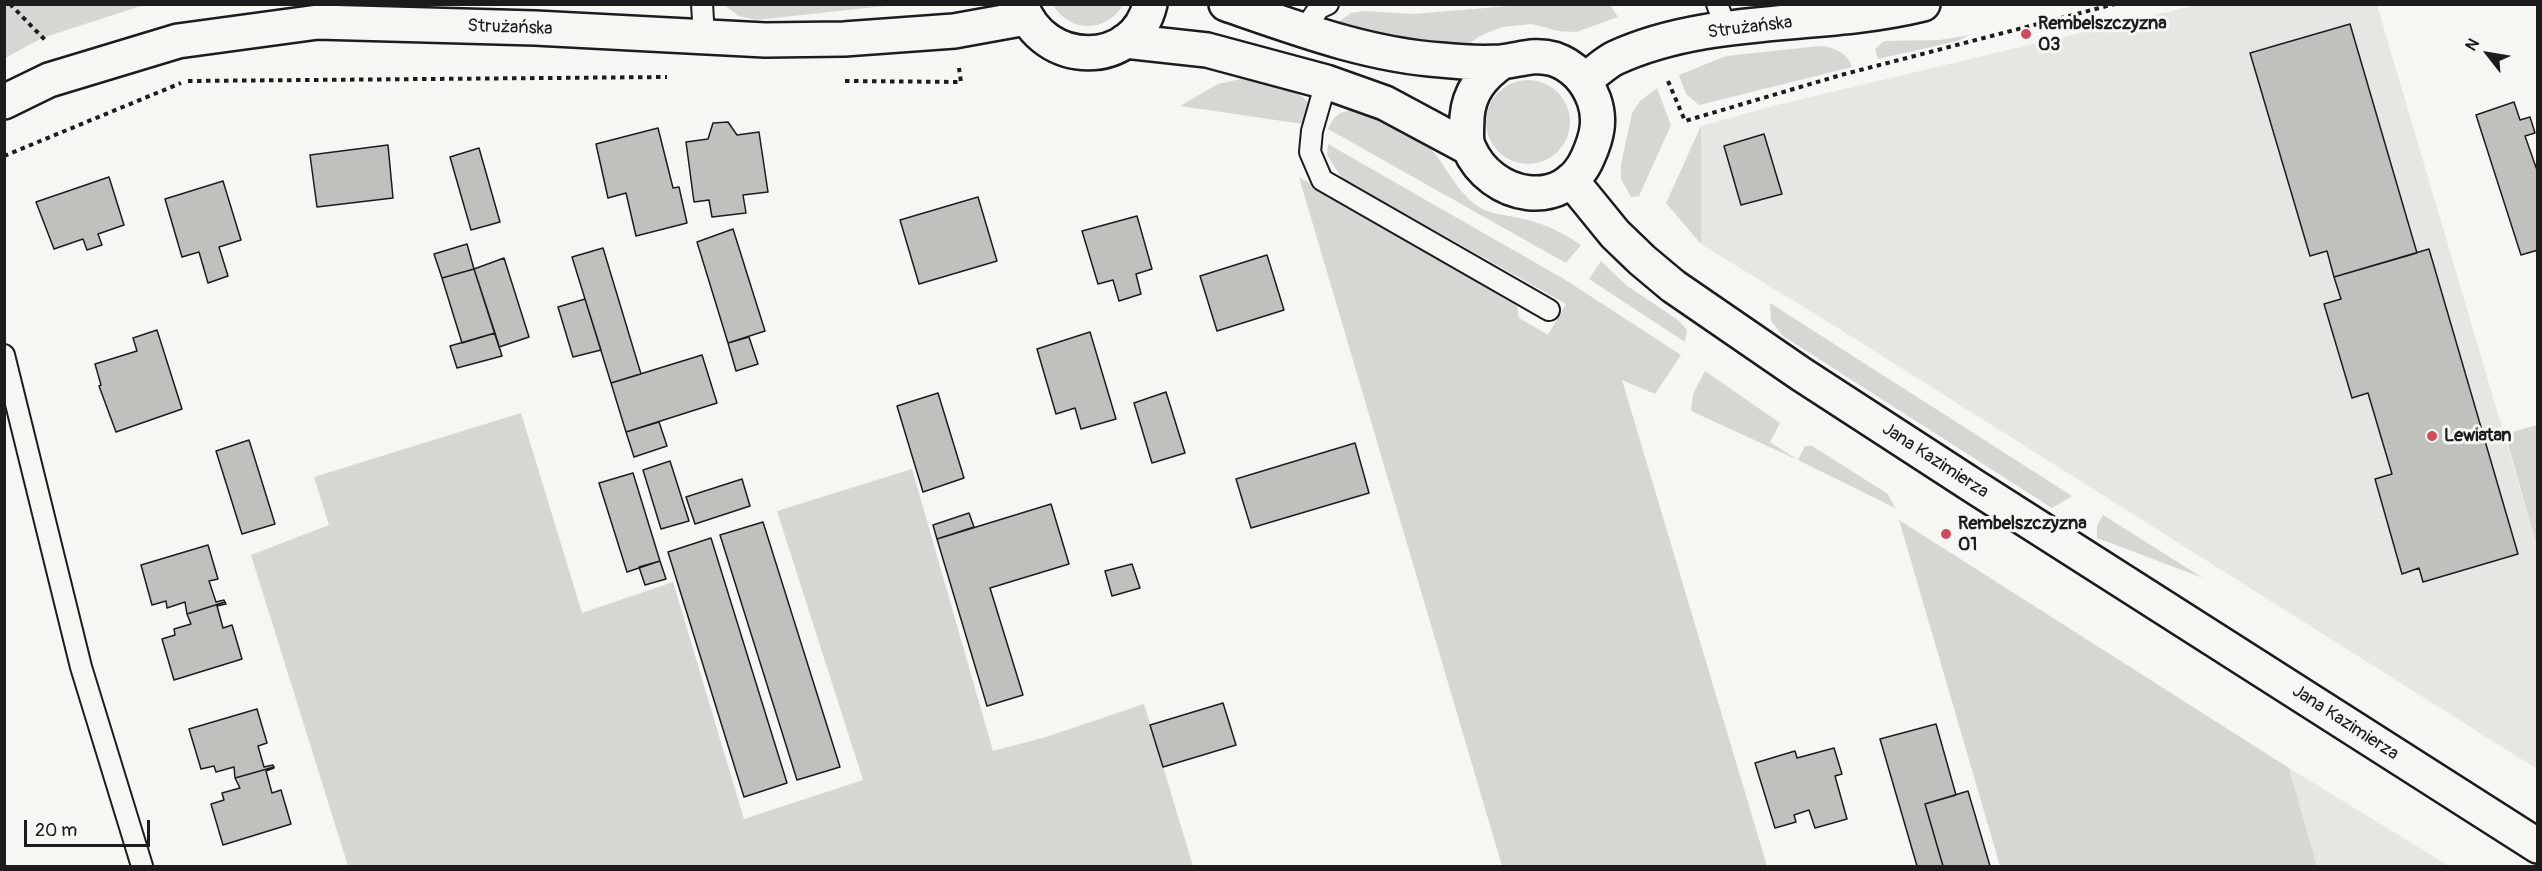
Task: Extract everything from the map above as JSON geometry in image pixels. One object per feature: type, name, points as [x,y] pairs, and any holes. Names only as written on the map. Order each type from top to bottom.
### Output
[{"type":"main road","points":[[1024,11],[1040,36],[1059,49],[1082,54],[1104,51],[1125,41],[1140,27],[1150,4]]},
{"type":"main road","points":[[1125,41],[1207,50],[1326,82],[1385,104],[1467,147],[1481,168],[1498,184],[1523,194],[1551,192],[1571,180],[1581,172],[1597,136],[1598,112],[1585,79],[1556,60],[1534,56],[1502,62],[1440,60],[1374,51],[1226,4]]},
{"type":"main road","name":"Strużańska","points":[[1585,79],[1614,59],[1722,16],[1824,21],[1923,4]]},
{"type":"main road","name":"Strużańska","points":[[4,102],[49,81],[178,41],[318,22],[535,28],[703,20],[765,40],[844,39],[954,31],[1024,11]]},
{"type":"main road","points":[[1467,147],[1468,105],[1485,74],[1502,62]]},
{"type":"main road","name":"Jana Kazimierza","points":[[1571,180],[1615,234],[1642,260],[1700,304],[1974,487],[2538,846]]},
{"type":"lane","points":[[1304,30],[1319,8],[1328,4]]},
{"type":"lane","points":[[1326,82],[1312,131],[1310,152],[1322,180],[1549,310]]},
{"type":"lane","points":[[4,355],[81,667],[142,867]]},
{"type":"path","points":[[10,4],[48,43]]},
{"type":"path","points":[[1666,76],[1685,120],[1841,75],[2115,4]]},
{"type":"path","points":[[4,156],[186,81],[673,77]]},
{"type":"path","points":[[835,80],[962,82]]},
{"type":"shaded area","points":[[5,4],[144,5],[42,38],[5,58]]},
{"type":"shaded area","points":[[1534,4],[1610,5],[1618,17],[1576,32],[1558,31],[1532,24],[1502,27],[1480,36],[1466,46],[1424,47],[1336,24],[1351,13],[1365,11],[1413,14]]},
{"type":"shaded area","points":[[724,5],[894,5],[756,20],[739,16]]},
{"type":"shaded area","points":[[1053,5],[1123,5],[1107,21],[1088,26],[1069,21]]},
{"type":"shaded area","points":[[2197,5],[2377,5],[2537,546],[2537,769],[1701,244],[1701,126],[1777,105]]},
{"type":"shaded area","points":[[1970,35],[1957,41],[1878,59],[1875,49],[1884,41],[1939,40]]},
{"type":"shaded area","points":[[1820,46],[1840,52],[1852,67],[1699,105],[1686,94],[1679,75],[1726,56]]},
{"type":"shaded area","points":[[1241,79],[1288,89],[1303,98],[1309,104],[1303,124],[1180,106],[1218,84]]},
{"type":"shaded area","points":[[1528,80],[1544,83],[1558,92],[1567,106],[1570,122],[1567,138],[1558,152],[1544,161],[1528,164],[1512,161],[1498,152],[1489,138],[1486,122],[1489,106],[1498,92],[1512,83]]},
{"type":"shaded area","points":[[1657,88],[1671,125],[1639,196],[1631,197],[1621,179],[1621,164],[1632,113],[1640,101]]},
{"type":"shaded area","points":[[1355,110],[1398,127],[1418,139],[1435,154],[1472,202],[1484,210],[1546,226],[1581,245],[1566,263],[1328,129],[1338,115],[1345,111]]},
{"type":"shaded area","points":[[1701,126],[1701,244],[1666,203]]},
{"type":"shaded area","points":[[1328,144],[1564,279],[1681,355],[1655,394],[1622,380],[1767,866],[1502,866],[1299,177],[1517,306],[1519,318],[1548,335],[1566,304],[1342,178],[1327,155]]},
{"type":"shaded area","points":[[1601,261],[1626,285],[1678,320],[1687,330],[1685,342],[1589,279]]},
{"type":"shaded area","points":[[1770,303],[2072,496],[2052,508],[1783,336],[1771,321]]},
{"type":"shaded area","points":[[1705,371],[1780,423],[1770,442],[1798,460],[1691,411],[1693,394]]},
{"type":"shaded area","points":[[521,413],[582,613],[673,582],[744,819],[863,780],[777,511],[912,469],[993,751],[1046,737],[1144,704],[1193,866],[348,866],[251,555],[329,525],[314,477]]},
{"type":"shaded area","points":[[2538,425],[2537,546],[2505,434]]},
{"type":"shaded area","points":[[1805,446],[1812,446],[1888,494],[1895,508],[1798,460]]},
{"type":"shaded area","points":[[2103,515],[2203,578],[2097,538],[2097,526]]},
{"type":"shaded area","points":[[1899,520],[2289,768],[2317,866],[2000,866]]},
{"type":"shaded area","points":[[2289,768],[2449,866],[2317,866]]},
{"type":"building","points":[[2350,24],[2417,253],[2334,277],[2327,251],[2310,256],[2250,53]]},
{"type":"building","points":[[2514,102],[2520,120],[2530,117],[2535,133],[2525,136],[2538,173],[2538,250],[2521,255],[2476,115]]},
{"type":"building","points":[[728,122],[737,135],[759,132],[768,192],[743,195],[746,213],[712,217],[709,200],[694,202],[686,142],[708,139],[713,123]]},
{"type":"building","points":[[658,128],[673,188],[679,187],[687,223],[636,236],[626,193],[608,198],[596,144]]},
{"type":"building","points":[[1764,134],[1782,194],[1741,205],[1724,146]]},
{"type":"building","points":[[388,145],[393,198],[317,207],[310,155]]},
{"type":"building","points":[[479,148],[500,222],[471,230],[450,157]]},
{"type":"building","points":[[109,177],[124,225],[98,234],[102,245],[87,250],[83,239],[54,249],[36,202]]},
{"type":"building","points":[[223,181],[241,240],[219,247],[228,276],[208,283],[199,252],[182,257],[165,199]]},
{"type":"building","points":[[978,197],[997,261],[919,284],[900,220]]},
{"type":"building","points":[[1137,216],[1152,269],[1136,274],[1141,294],[1119,301],[1113,280],[1098,284],[1082,231]]},
{"type":"building","points":[[733,229],[765,331],[728,343],[697,242]]},
{"type":"building","points":[[467,244],[474,269],[442,278],[434,254]]},
{"type":"building","points":[[603,248],[641,374],[611,383],[572,257]]},
{"type":"building","name":"Lewiatan","points":[[2429,249],[2518,554],[2423,582],[2419,568],[2402,574],[2375,479],[2392,474],[2368,393],[2352,398],[2324,304],[2341,299],[2334,277]]},
{"type":"building","points":[[1267,255],[1284,310],[1217,331],[1200,276]]},
{"type":"building","points":[[504,258],[529,337],[499,347],[474,269]]},
{"type":"building","points":[[474,269],[495,333],[462,343],[442,278]]},
{"type":"building","points":[[585,299],[601,350],[573,357],[558,307]]},
{"type":"building","points":[[157,330],[182,409],[116,432],[99,386],[101,385],[95,364],[137,351],[133,338]]},
{"type":"building","points":[[1090,332],[1116,419],[1081,429],[1075,408],[1056,414],[1037,349]]},
{"type":"building","points":[[495,333],[502,356],[457,368],[450,346]]},
{"type":"building","points":[[749,337],[758,364],[736,371],[728,343]]},
{"type":"building","points":[[702,355],[717,403],[626,432],[611,383]]},
{"type":"building","points":[[1166,392],[1185,453],[1152,463],[1134,403]]},
{"type":"building","points":[[938,393],[964,478],[923,492],[897,406]]},
{"type":"building","points":[[659,422],[667,446],[634,457],[626,432]]},
{"type":"building","points":[[249,440],[275,524],[242,534],[216,451]]},
{"type":"building","points":[[1355,443],[1369,493],[1251,528],[1236,479]]},
{"type":"building","points":[[670,461],[689,521],[661,529],[643,470]]},
{"type":"building","points":[[633,473],[660,561],[627,572],[599,483]]},
{"type":"building","points":[[742,479],[750,506],[695,524],[686,497]]},
{"type":"building","points":[[1051,504],[1069,564],[990,588],[1023,695],[987,706],[937,539]]},
{"type":"building","points":[[969,513],[974,527],[937,539],[933,525]]},
{"type":"building","points":[[763,522],[840,767],[797,780],[720,535]]},
{"type":"building","points":[[711,538],[787,783],[744,797],[668,552]]},
{"type":"building","points":[[208,545],[218,579],[209,581],[216,602],[224,600],[225,602],[187,614],[185,602],[167,608],[166,601],[152,605],[141,565]]},
{"type":"building","points":[[660,561],[666,579],[645,585],[639,567]]},
{"type":"building","points":[[1132,564],[1140,588],[1112,596],[1105,571]]},
{"type":"building","points":[[225,602],[226,604],[217,606],[223,628],[232,625],[242,659],[174,680],[162,639],[175,635],[174,629],[191,624],[187,614]]},
{"type":"building","points":[[1223,703],[1236,745],[1163,767],[1150,725]]},
{"type":"building","points":[[257,709],[267,743],[258,746],[264,767],[273,765],[274,767],[235,778],[234,767],[216,772],[214,766],[201,769],[189,729]]},
{"type":"building","points":[[1936,724],[1956,795],[1925,804],[1943,866],[1917,866],[1880,739]]},
{"type":"building","points":[[1834,748],[1842,774],[1835,776],[1847,819],[1815,828],[1809,810],[1794,815],[1796,822],[1775,828],[1755,763],[1795,751],[1797,758]]},
{"type":"building","points":[[274,767],[266,771],[272,793],[281,790],[291,824],[223,845],[211,804],[224,800],[222,793],[240,788],[235,778]]},
{"type":"building","points":[[1968,791],[1990,866],[1943,866],[1925,804]]},
{"type":"place","name":"Rembelszczyzna 03","points":[[2026,34]]},
{"type":"place","name":"Lewiatan","points":[[2432,436]]},
{"type":"place","name":"Rembelszczyzna 01","points":[[1946,534]]}]
